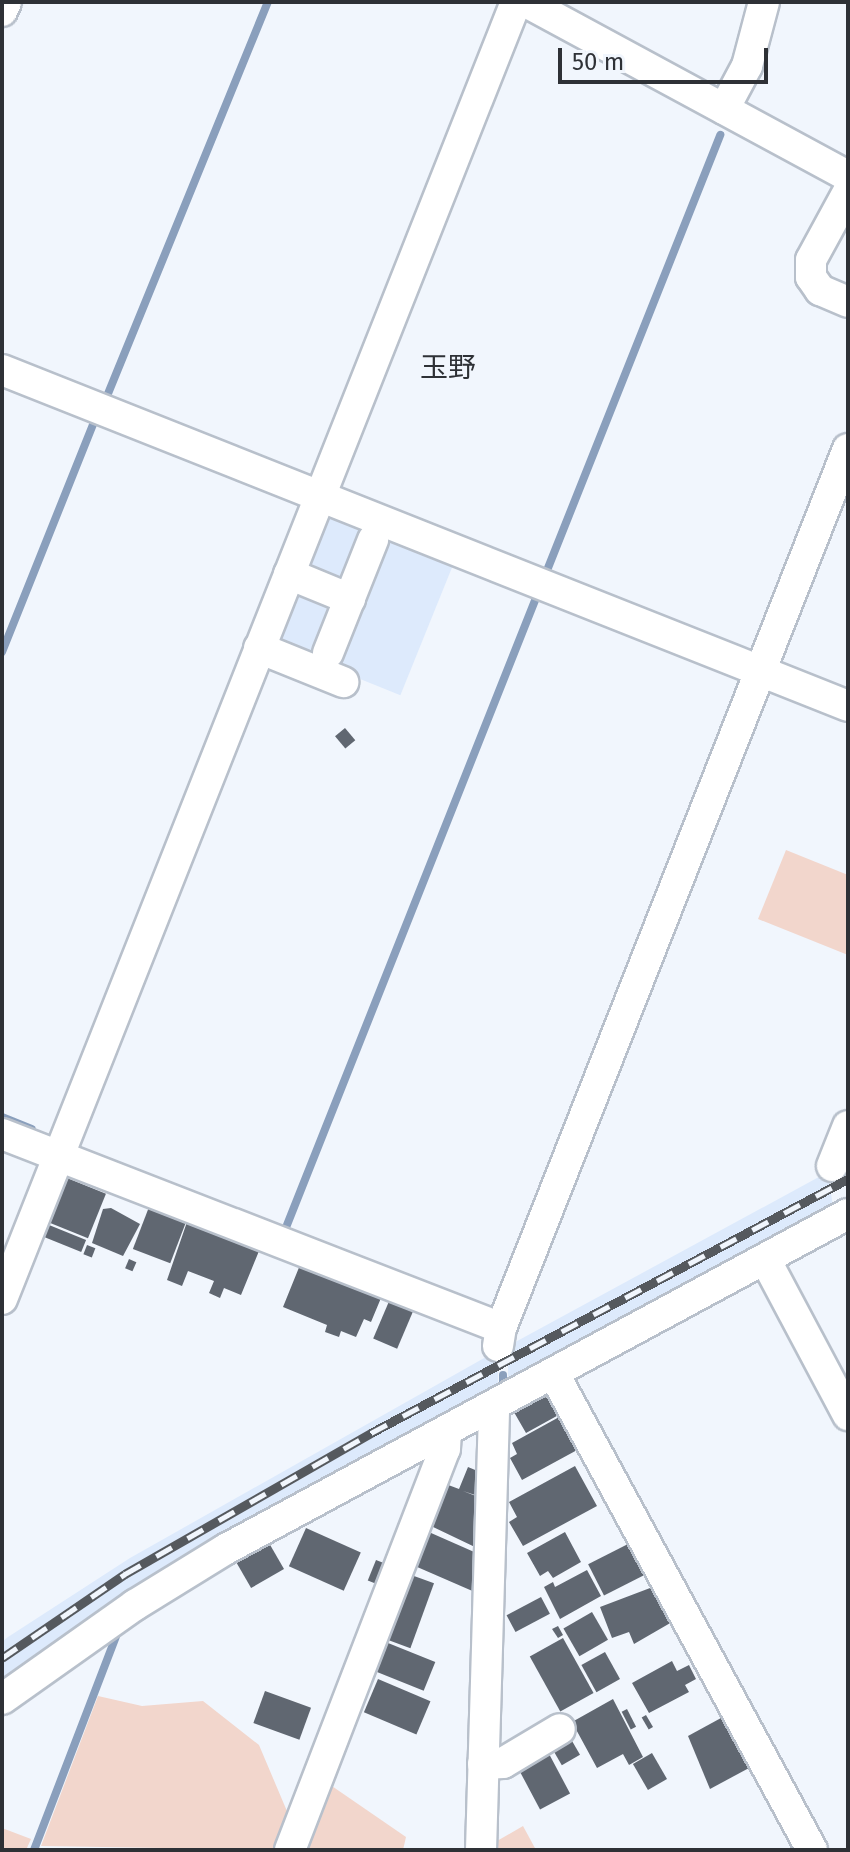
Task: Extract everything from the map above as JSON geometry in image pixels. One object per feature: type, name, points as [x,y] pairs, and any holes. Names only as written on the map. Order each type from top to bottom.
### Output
[{"type":"street","points":[[2,11],[6,2]]},
{"type":"street","points":[[2,1299],[516,2]]},
{"type":"street","points":[[526,2],[848,176]]},
{"type":"street","points":[[724,109],[747,66],[764,2]]},
{"type":"street","points":[[848,192],[811,260],[811,277],[820,290],[848,302]]},
{"type":"street","points":[[2,370],[848,706]]},
{"type":"street","points":[[2,1134],[500,1337],[848,449]]},
{"type":"street","points":[[328,653],[373,540]]},
{"type":"street","points":[[289,574],[350,599]]},
{"type":"street","points":[[259,648],[343,682]]},
{"type":"street","points":[[832,1166],[848,1126]]},
{"type":"street","points":[[2,1699],[135,1605],[226,1549],[848,1214]]},
{"type":"street","points":[[765,1259],[848,1415]]},
{"type":"street","points":[[554,1374],[812,1850]]},
{"type":"street","points":[[481,1850],[494,1407]]},
{"type":"street","points":[[290,1850],[439,1464],[446,1432]]},
{"type":"street","points":[[483,1764],[503,1763],[560,1729]]},
{"type":"shaded area","points":[[331,512],[454,562],[400,695],[277,646]]},
{"type":"shaded area","points":[[786,850],[848,875],[848,955],[758,919]]},
{"type":"shaded area","points":[[828,1172],[833,1207],[508,1381],[508,1346]]},
{"type":"shaded area","points":[[486,1357],[498,1360],[498,1387],[290,1496],[136,1587],[2,1683],[2,1642],[8,1637],[130,1558]]},
{"type":"shaded area","points":[[98,1696],[142,1706],[203,1701],[259,1745],[292,1823],[282,1850],[41,1846]]},
{"type":"shaded area","points":[[326,1782],[406,1837],[403,1850],[299,1850]]},
{"type":"shaded area","points":[[523,1826],[536,1850],[497,1850],[497,1841]]},
{"type":"shaded area","points":[[2,1828],[31,1839],[26,1850],[2,1850]]},
{"type":"building","points":[[345,728],[355,740],[345,749],[335,736]]},
{"type":"building","points":[[67,1178],[106,1194],[88,1238],[49,1223]]},
{"type":"building","points":[[149,1207],[186,1221],[170,1263],[133,1249]]},
{"type":"building","points":[[111,1208],[140,1224],[123,1256],[92,1243],[103,1209]]},
{"type":"building","points":[[187,1222],[259,1251],[241,1295],[224,1288],[220,1298],[209,1293],[214,1281],[188,1271],[182,1286],[167,1280]]},
{"type":"building","points":[[49,1225],[86,1240],[81,1252],[44,1237]]},
{"type":"building","points":[[87,1245],[95,1248],[92,1258],[83,1254]]},
{"type":"building","points":[[129,1259],[136,1262],[132,1271],[125,1268]]},
{"type":"building","points":[[300,1265],[381,1298],[371,1322],[364,1319],[356,1337],[341,1331],[339,1337],[325,1332],[327,1325],[283,1307]]},
{"type":"building","points":[[390,1299],[414,1309],[397,1349],[373,1339]]},
{"type":"building","points":[[542,1391],[546,1398],[554,1393],[564,1412],[526,1433],[511,1407]]},
{"type":"building","points":[[561,1416],[579,1449],[522,1480],[510,1458],[517,1454],[512,1443]]},
{"type":"building","points":[[575,1466],[597,1506],[523,1546],[509,1522],[517,1517],[509,1502]]},
{"type":"building","points":[[468,1467],[480,1472],[481,1497],[463,1491],[481,1498],[477,1548],[431,1526],[443,1483],[459,1489]]},
{"type":"building","points":[[306,1528],[361,1552],[344,1591],[289,1566]]},
{"type":"building","points":[[422,1529],[481,1555],[477,1593],[408,1563]]},
{"type":"building","points":[[565,1532],[581,1562],[553,1578],[548,1571],[540,1576],[527,1553]]},
{"type":"building","points":[[269,1543],[284,1569],[251,1588],[236,1562]]},
{"type":"building","points":[[630,1543],[646,1574],[604,1596],[588,1564]]},
{"type":"building","points":[[376,1560],[386,1564],[378,1585],[368,1580]]},
{"type":"building","points":[[587,1570],[601,1596],[560,1619],[544,1587],[553,1582],[555,1587]]},
{"type":"building","points":[[403,1572],[434,1583],[410,1648],[379,1637]]},
{"type":"building","points":[[658,1585],[672,1622],[634,1644],[629,1632],[612,1638],[600,1607]]},
{"type":"building","points":[[541,1597],[550,1614],[515,1632],[507,1615]]},
{"type":"building","points":[[592,1612],[608,1640],[579,1656],[563,1628]]},
{"type":"building","points":[[558,1626],[563,1635],[558,1638],[552,1629]]},
{"type":"building","points":[[563,1638],[594,1693],[560,1712],[530,1656]]},
{"type":"building","points":[[388,1643],[435,1662],[424,1691],[376,1672]]},
{"type":"building","points":[[605,1652],[620,1679],[596,1692],[581,1665]]},
{"type":"building","points":[[672,1661],[677,1671],[689,1665],[696,1679],[685,1685],[689,1692],[649,1713],[632,1683]]},
{"type":"building","points":[[378,1679],[430,1701],[416,1734],[364,1712]]},
{"type":"building","points":[[265,1691],[311,1708],[299,1740],[253,1723]]},
{"type":"building","points":[[613,1699],[643,1757],[629,1765],[623,1754],[597,1768],[572,1722]]},
{"type":"building","points":[[627,1709],[636,1727],[631,1730],[622,1712]]},
{"type":"building","points":[[646,1715],[653,1727],[649,1730],[642,1718]]},
{"type":"building","points":[[721,1718],[749,1768],[710,1789],[688,1736]]},
{"type":"building","points":[[568,1734],[580,1755],[562,1765],[550,1744]]},
{"type":"building","points":[[548,1752],[570,1793],[540,1809],[518,1768]]},
{"type":"building","points":[[652,1753],[667,1779],[648,1790],[633,1764]]},
{"type":"waterway","points":[[105,401],[268,2]]},
{"type":"waterway","points":[[544,578],[720,135]]},
{"type":"waterway","points":[[2,652],[95,420]]},
{"type":"waterway","points":[[283,1235],[538,593]]},
{"type":"waterway","points":[[2,1117],[32,1129]]},
{"type":"waterway","points":[[503,1375],[503,1384]]},
{"type":"waterway","points":[[34,1850],[117,1634]]},
{"type":"railway","points":[[2,1658],[125,1574],[371,1433],[848,1179]]},
{"type":"district","name":"玉野","points":[[448,368]]}]
